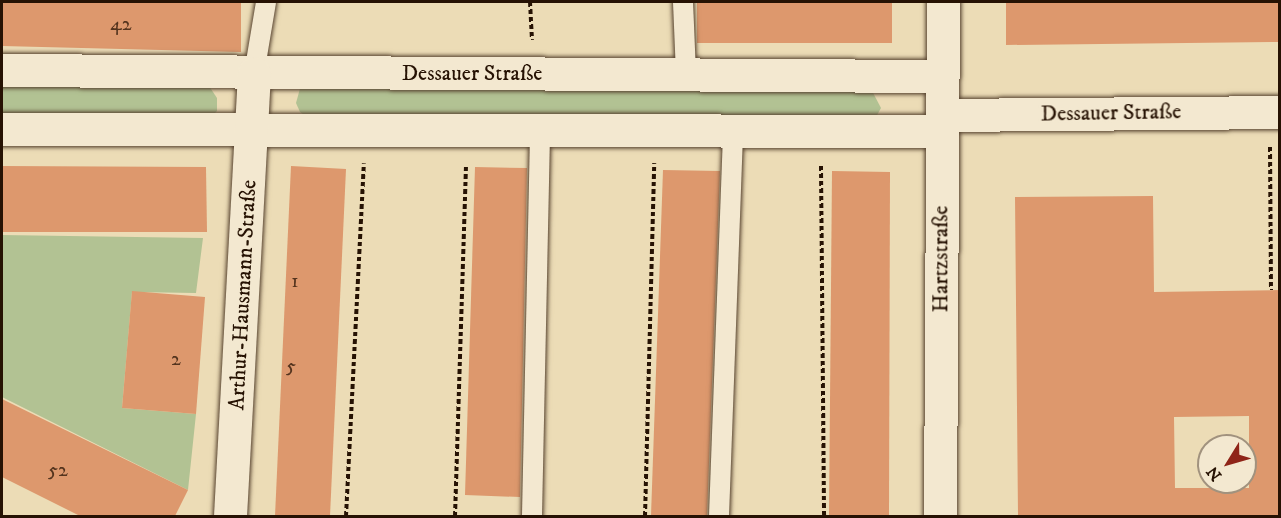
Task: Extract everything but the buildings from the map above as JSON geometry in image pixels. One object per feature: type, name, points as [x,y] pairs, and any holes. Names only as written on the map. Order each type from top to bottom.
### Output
[{"type":"street","name":"Hartzstraße","points":[[940,516],[943,2]]},
{"type":"street","name":"Dessauer Straße","points":[[2,70],[254,74],[942,76]]},
{"type":"street","name":"Arthur-Hausmann-Straße","points":[[230,516],[253,128],[254,74]]},
{"type":"street","name":"Dessauer Straße","points":[[2,129],[253,128],[821,132],[942,123],[1274,112]]},
{"type":"lane","points":[[254,74],[266,2]]},
{"type":"lane","points":[[683,2],[686,74]]},
{"type":"lane","points":[[532,516],[540,130]]},
{"type":"lane","points":[[719,516],[733,131]]},
{"type":"path","points":[[1271,290],[1274,112]]},
{"type":"path","points":[[346,516],[365,129]]},
{"type":"path","points":[[455,516],[467,130]]},
{"type":"path","points":[[645,516],[654,131]]},
{"type":"path","points":[[821,132],[824,516]]},
{"type":"green space","points":[[2,81],[209,86],[217,98],[217,111],[209,119],[2,123]]},
{"type":"green space","points":[[301,85],[870,87],[881,108],[876,117],[310,119],[300,112],[296,103]]},
{"type":"green space","points":[[2,235],[203,238],[196,293],[132,292],[122,408],[196,414],[188,490],[2,397]]}]
